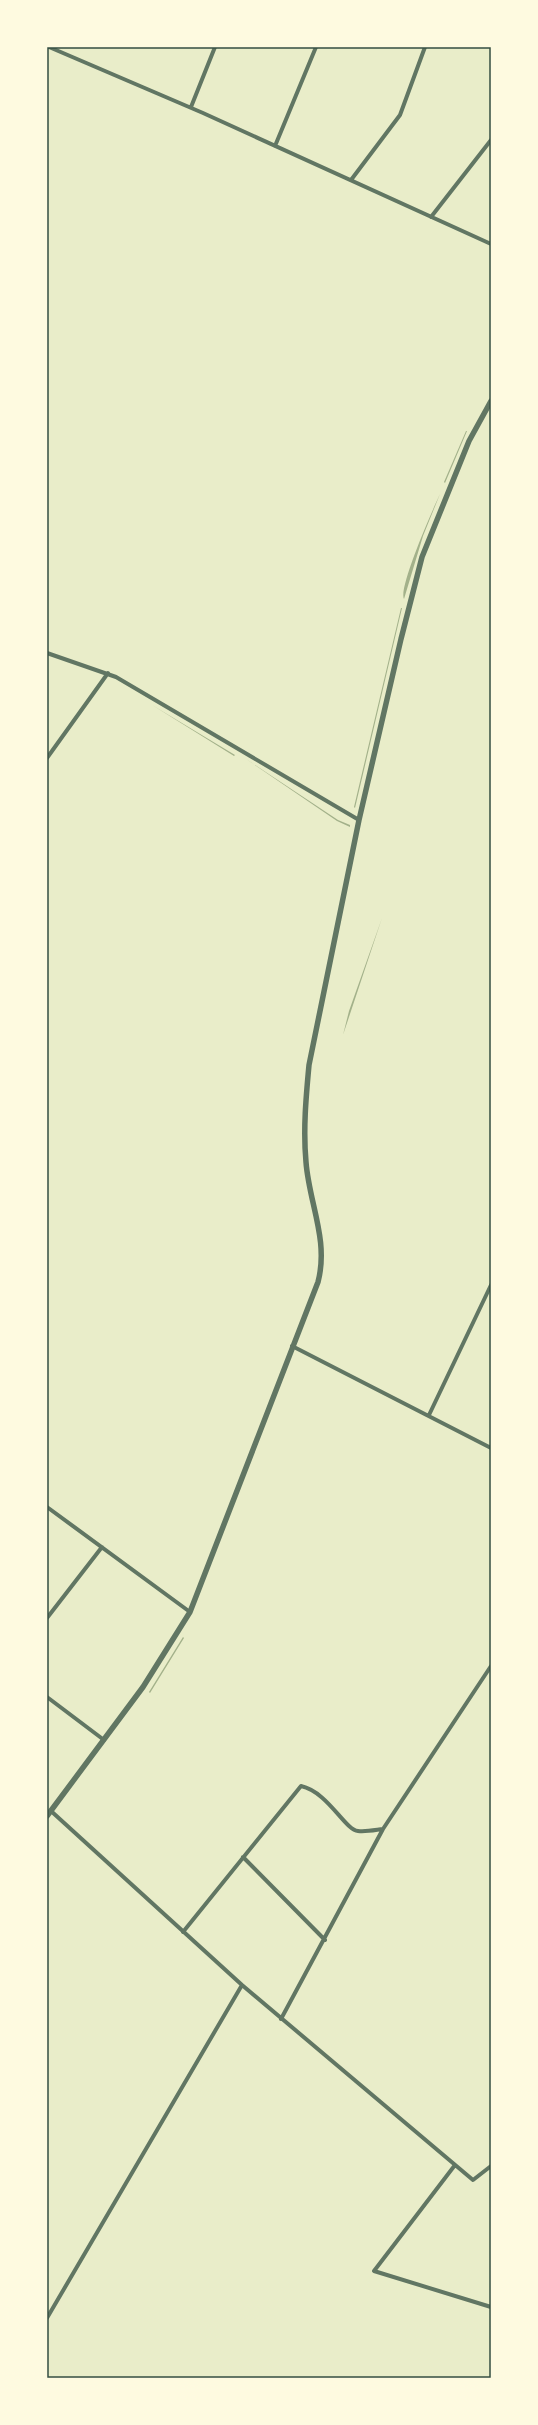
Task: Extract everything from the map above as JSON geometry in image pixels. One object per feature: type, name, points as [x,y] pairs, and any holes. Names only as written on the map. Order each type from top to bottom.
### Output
[{"type":"street","points":[[49,47],[191,107],[491,244]]},
{"type":"street","points":[[191,107],[216,47]]},
{"type":"street","points":[[275,146],[316,47]]},
{"type":"street","points":[[351,180],[400,115],[425,47]]},
{"type":"street","points":[[431,217],[491,140]]},
{"type":"street","points":[[491,401],[466,448],[422,557],[401,639],[359,820],[309,1065],[306,1095],[306,1163],[320,1230],[322,1261],[318,1282],[190,1612],[167,1652],[104,1740],[49,1813],[281,2019],[473,2180],[491,2166]]},
{"type":"street","points":[[47,653],[108,673],[359,820]]},
{"type":"street","points":[[47,758],[108,673]]},
{"type":"street","points":[[429,1415],[491,1285]]},
{"type":"street","points":[[292,1346],[491,1448]]},
{"type":"street","points":[[47,1507],[190,1612]]},
{"type":"street","points":[[47,1618],[102,1547]]},
{"type":"street","points":[[281,2019],[325,1940],[383,1829],[491,1666]]},
{"type":"street","points":[[47,1697],[104,1740]]},
{"type":"street","points":[[183,1932],[301,1786],[309,1788],[328,1801],[351,1829],[358,1831],[383,1829]]},
{"type":"street","points":[[243,1857],[325,1940]]},
{"type":"street","points":[[47,2318],[242,1985]]},
{"type":"street","points":[[455,2165],[374,2271],[491,2307]]},
{"type":"shaded area","points":[[467,431],[445,483],[444,482]]},
{"type":"shaded area","points":[[440,494],[423,536],[404,599],[406,580],[411,565]]},
{"type":"shaded area","points":[[402,608],[355,808],[354,807]]},
{"type":"shaded area","points":[[152,705],[235,755],[234,756]]},
{"type":"shaded area","points":[[246,759],[338,820],[350,825],[350,827],[337,821]]},
{"type":"shaded area","points":[[382,918],[343,1035],[349,1011]]},
{"type":"shaded area","points":[[183,1637],[184,1638],[150,1693],[149,1692]]}]
